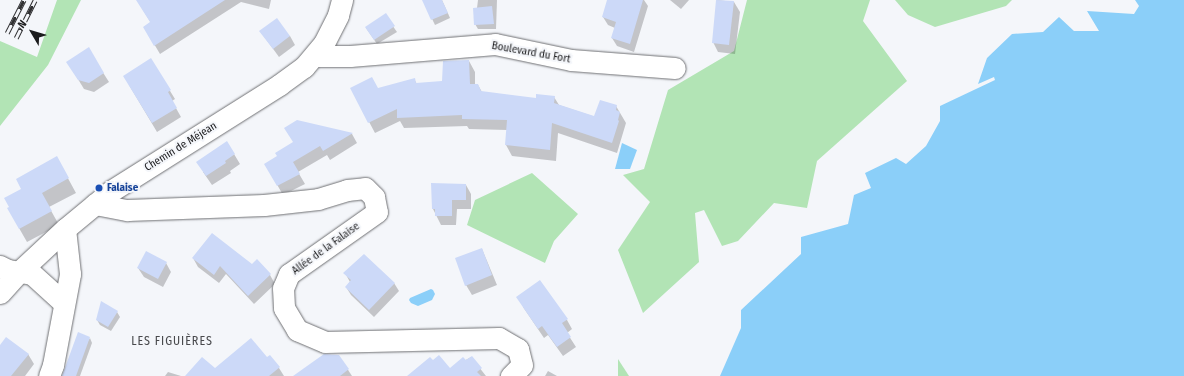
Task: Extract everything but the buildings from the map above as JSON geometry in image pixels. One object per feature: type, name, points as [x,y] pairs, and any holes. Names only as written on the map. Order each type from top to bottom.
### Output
[{"type":"street","name":"Chemin de Méjean","points":[[0,293],[20,271],[65,229],[126,181],[280,85],[304,67],[315,56],[324,43],[338,15],[342,0]]},
{"type":"street","name":"Boulevard du Fort","points":[[315,56],[350,56],[495,44],[570,60],[675,68]]},
{"type":"street","name":"Allée de la Falaise","points":[[96,204],[127,210],[264,205],[318,199],[347,190],[365,188],[374,197],[377,212],[289,274],[283,288],[284,308],[297,330],[325,342],[499,338],[518,349],[522,365],[511,376]]},
{"type":"street","points":[[49,376],[54,365],[70,274],[65,229]]},
{"type":"street","points":[[0,266],[8,270],[32,274],[64,303]]},
{"type":"green space","points":[[57,0],[81,0],[48,65],[0,126],[0,41],[37,57]]},
{"type":"green space","points":[[747,0],[870,0],[863,21],[907,81],[817,161],[807,208],[774,203],[738,241],[722,246],[704,210],[695,213],[699,262],[643,313],[618,250],[650,202],[623,175],[644,169],[668,90],[734,51]]},
{"type":"green space","points":[[895,0],[1012,0],[1006,6],[935,27],[908,15]]},
{"type":"green space","points":[[532,173],[578,214],[554,241],[545,263],[467,225],[475,200]]},
{"type":"green space","points":[[618,359],[629,376],[618,376]]},
{"type":"water","points":[[1135,0],[1184,0],[1184,376],[720,376],[741,328],[741,310],[801,254],[801,237],[848,224],[854,195],[871,188],[865,173],[896,158],[906,164],[926,146],[940,121],[940,106],[995,80],[994,77],[978,84],[987,58],[1012,34],[1043,32],[1059,17],[1074,31],[1099,31],[1087,11],[1134,14],[1139,6]]},
{"type":"water","points":[[622,143],[637,150],[630,169],[615,169]]},
{"type":"water","points":[[431,289],[435,294],[432,300],[418,306],[411,303],[409,300],[410,298]]},
{"type":"railway","points":[[7,33],[24,0]]},
{"type":"railway","points":[[16,38],[35,0]]},
{"type":"place","name":"Falaise","points":[[99,188]]},
{"type":"district","name":"LES FIGUIÈRES","points":[[172,342]]}]
